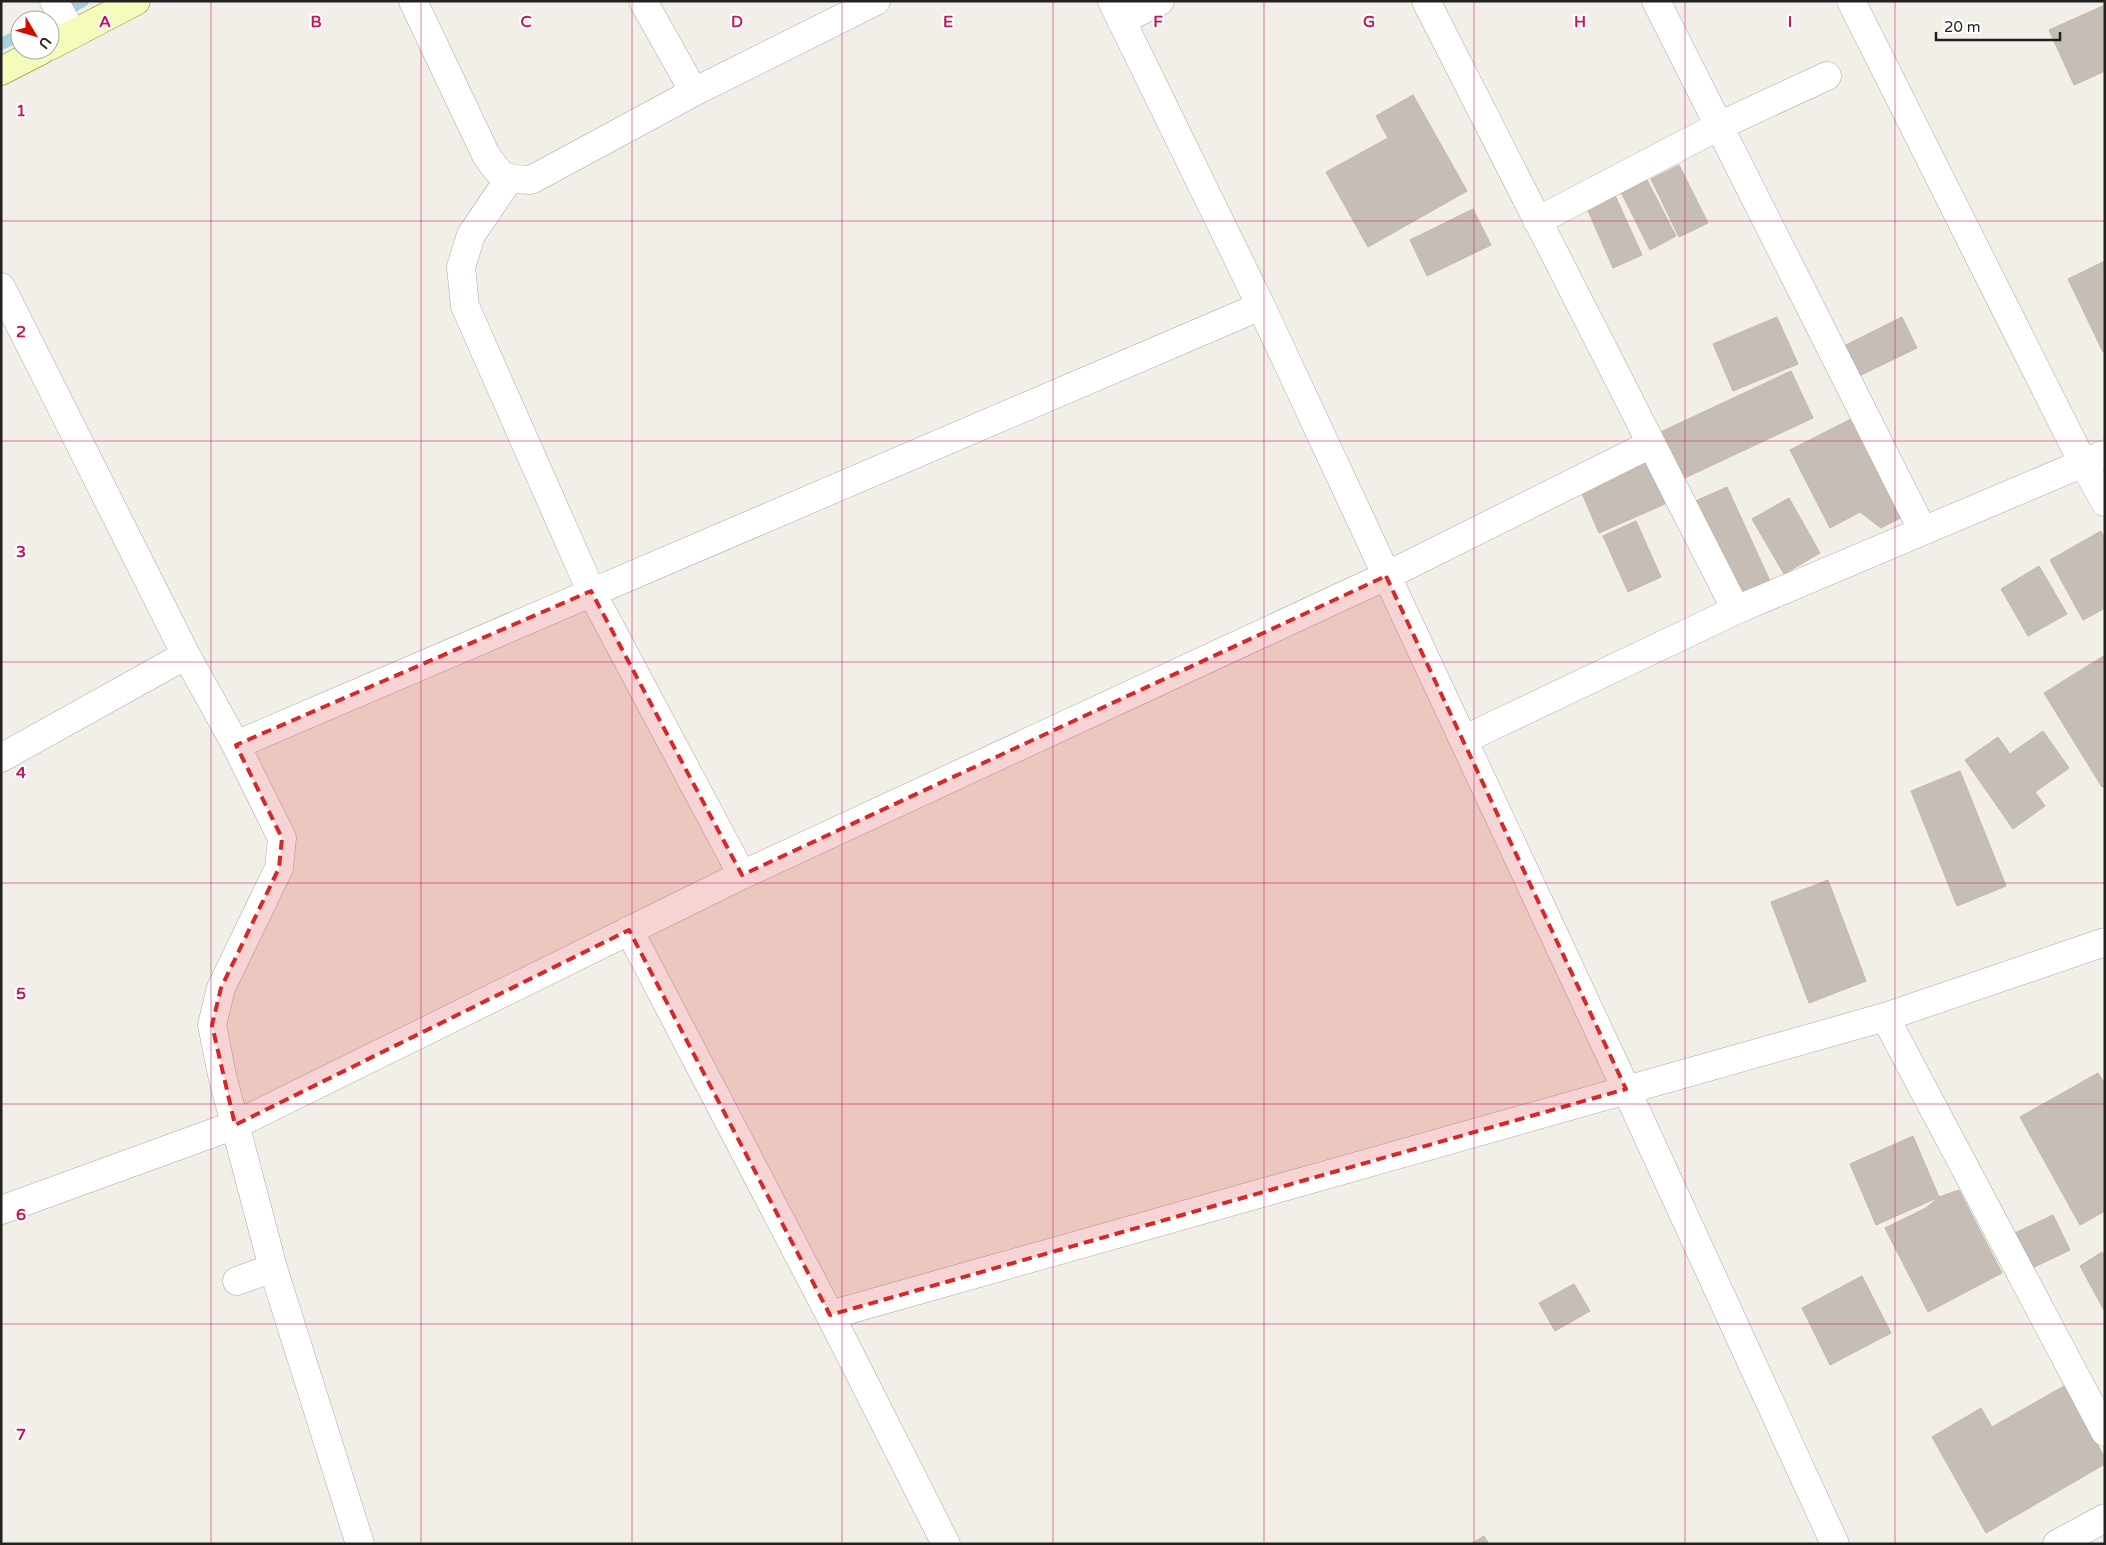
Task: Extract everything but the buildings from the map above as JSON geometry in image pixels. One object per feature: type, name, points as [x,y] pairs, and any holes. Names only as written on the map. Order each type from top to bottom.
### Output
[{"type":"street","points":[[54,1],[61,40],[136,1]]},
{"type":"street","points":[[413,1],[486,155],[498,172],[509,179],[531,180],[694,92],[876,1]]},
{"type":"street","points":[[643,1],[694,92]]},
{"type":"street","points":[[1160,1],[1116,11],[1261,306],[1626,1089],[1835,1544]]},
{"type":"street","points":[[1426,1],[1736,610]]},
{"type":"street","points":[[1656,1],[1922,529]]},
{"type":"street","points":[[1851,1],[2094,458],[2105,502]]},
{"type":"street","points":[[1,71],[22,60]]},
{"type":"street","points":[[1537,221],[1719,126],[1827,76]]},
{"type":"street","points":[[509,179],[471,235],[462,267],[465,306],[591,591],[742,875]]},
{"type":"street","points":[[1,287],[186,655],[236,745],[282,838],[279,868],[221,988],[212,1024],[222,1075],[273,1268],[360,1544]]},
{"type":"street","points":[[236,745],[591,591],[1261,306]]},
{"type":"street","points":[[1,1210],[235,1124],[742,875],[1386,576],[1651,444]]},
{"type":"street","points":[[1463,740],[1736,610],[1922,529],[2094,458]]},
{"type":"street","points":[[1,758],[186,655]]},
{"type":"street","points":[[629,930],[830,1315],[946,1544]]},
{"type":"street","points":[[830,1315],[1885,1016],[2105,942]]},
{"type":"street","points":[[1885,1016],[2105,1432]]},
{"type":"street","points":[[237,1282],[273,1268]]},
{"type":"street","points":[[2057,1544],[2105,1518]]},
{"type":"highlighted area","points":[[1386,576],[1626,1089],[830,1315],[629,930],[235,1125],[212,1025],[221,988],[279,868],[282,838],[236,745],[591,591],[742,875]]},
{"type":"waterway","points":[[60,13],[83,1]]},
{"type":"waterway","points":[[1,44],[10,40]]}]
